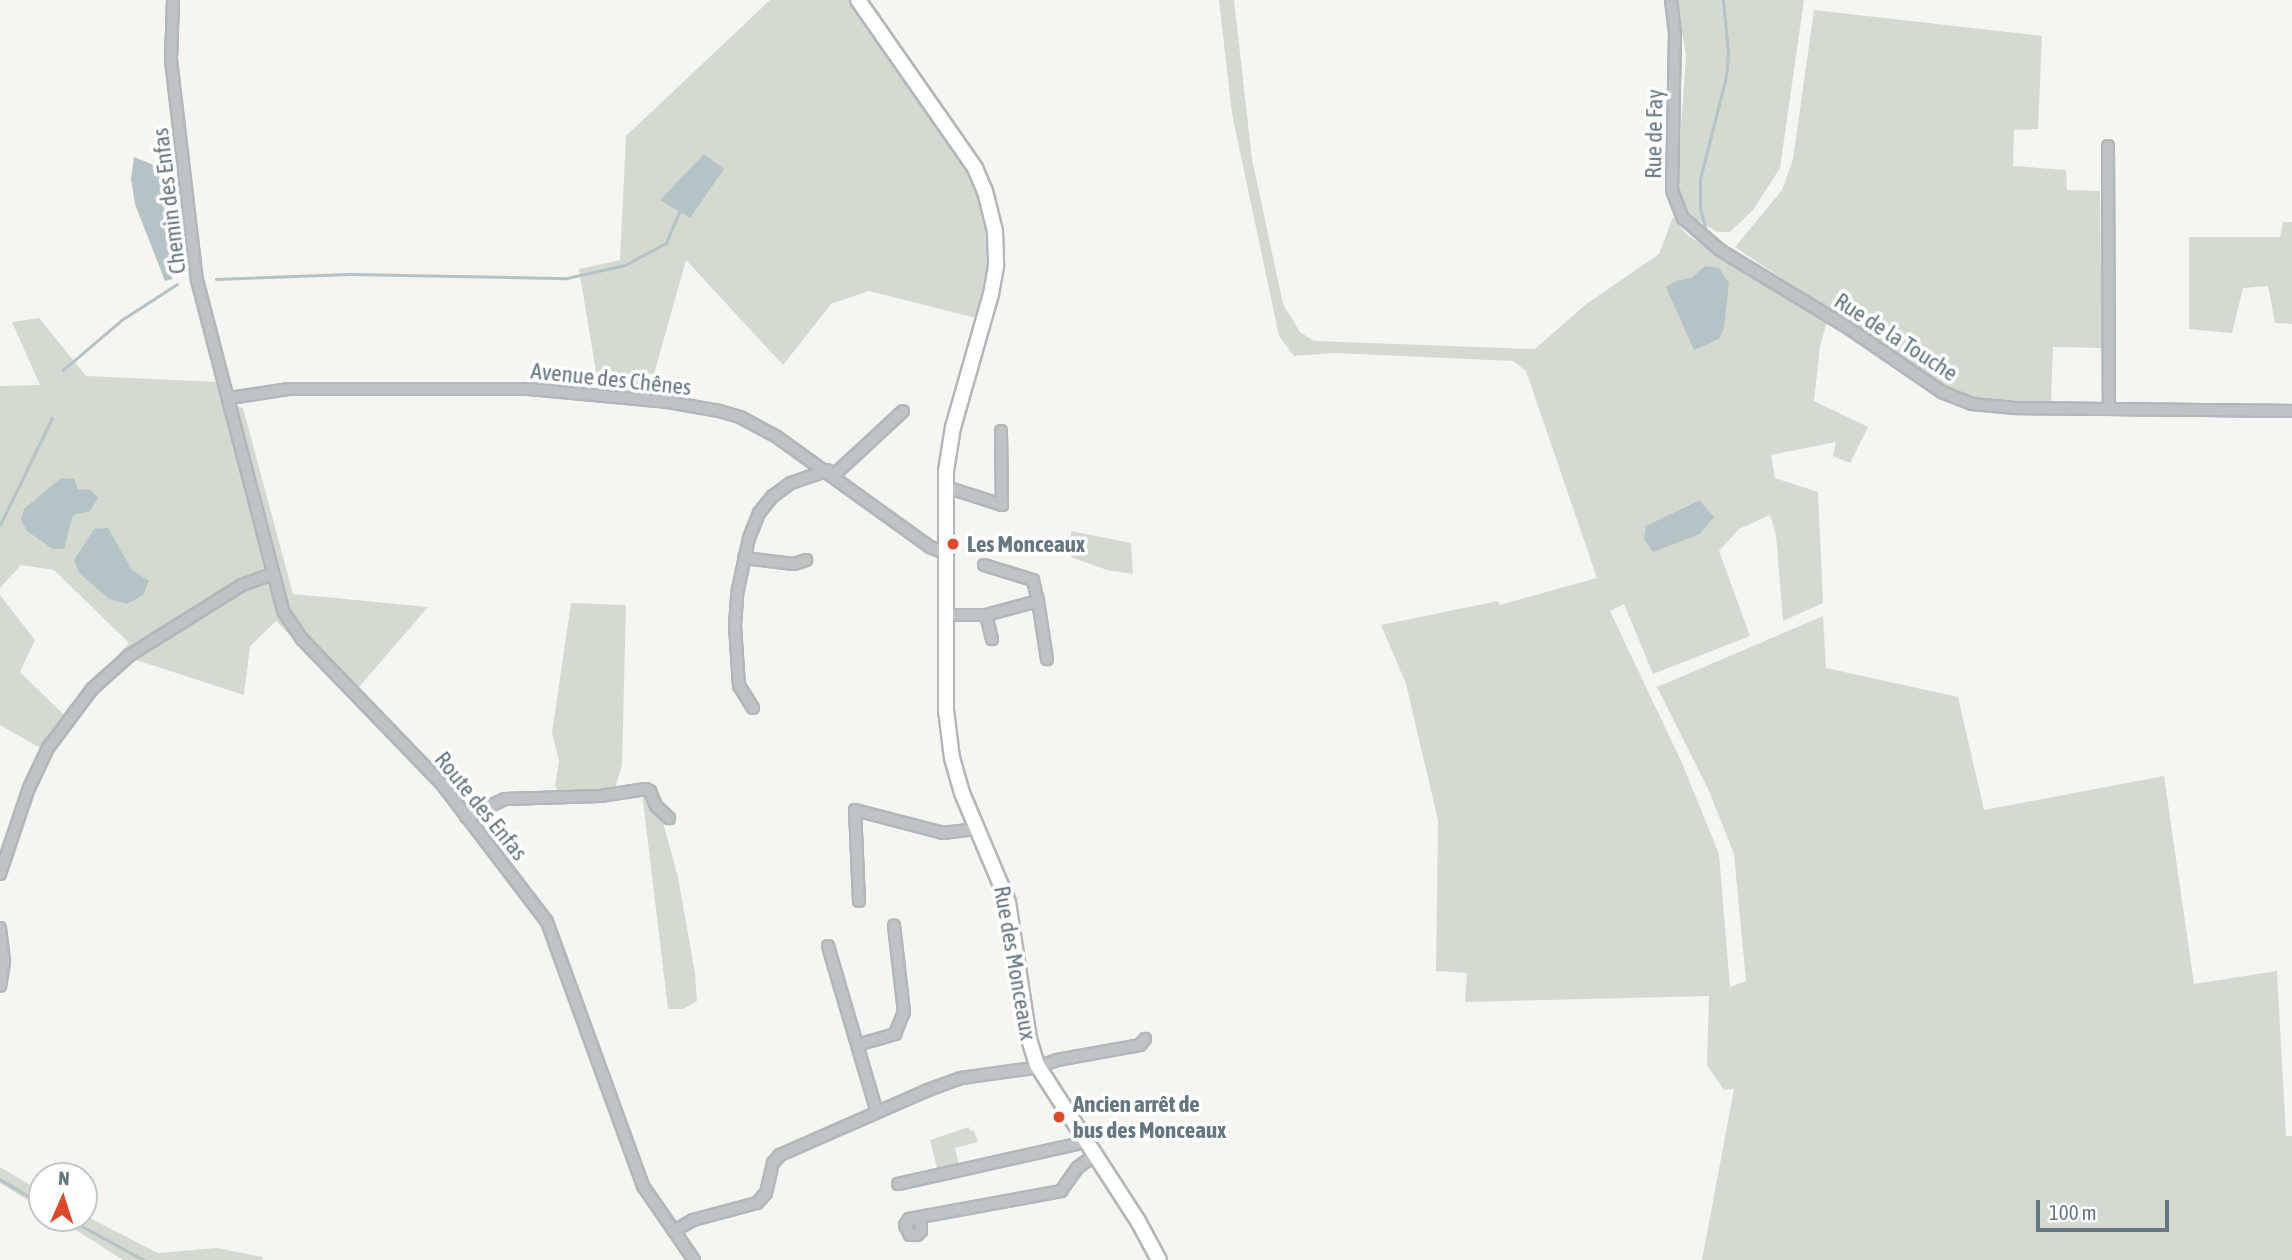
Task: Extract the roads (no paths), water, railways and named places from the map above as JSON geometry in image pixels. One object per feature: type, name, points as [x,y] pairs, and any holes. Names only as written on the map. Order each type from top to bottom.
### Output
[{"type":"main road","name":"Rue des Monceaux","points":[[858,0],[975,168],[993,218],[996,245],[994,279],[953,427],[946,471],[948,740],[956,776],[1008,902],[1028,1039],[1037,1065],[1159,1260]]},
{"type":"street","name":"Chemin des Enfas","points":[[173,0],[171,60],[198,280],[229,396]]},
{"type":"street","name":"Rue de Fay","points":[[1671,0],[1675,34],[1672,190],[1683,218],[1720,250]]},
{"type":"street","points":[[2108,146],[2109,408]]},
{"type":"street","name":"Rue de la Touche","points":[[1720,250],[1850,329],[1956,399],[1990,407],[2292,411]]},
{"type":"street","name":"Avenue des Chênes","points":[[229,396],[289,389],[508,389],[668,402],[740,417],[777,437],[831,473],[930,547],[946,553]]},
{"type":"street","name":"Route des Enfas","points":[[229,396],[283,611],[294,630],[434,775],[534,903],[552,932],[643,1186],[694,1260]]},
{"type":"street","points":[[754,708],[739,686],[735,644],[735,610],[753,524],[765,505],[791,483],[831,473],[903,411]]},
{"type":"street","points":[[946,487],[1002,505],[1001,431]]},
{"type":"street","points":[[744,558],[794,564],[806,560]]},
{"type":"street","points":[[984,565],[1033,580],[1047,659]]},
{"type":"street","points":[[0,874],[29,788],[48,748],[92,689],[130,655],[242,585],[273,573]]},
{"type":"street","points":[[946,615],[986,615],[1038,601]]},
{"type":"street","points":[[986,615],[992,639]]},
{"type":"street","points":[[466,817],[505,799],[600,796],[645,789],[650,791],[656,806],[669,818]]},
{"type":"street","points":[[859,901],[855,810],[943,833],[977,829]]},
{"type":"street","points":[[857,1045],[895,1034],[904,1012],[894,926]]},
{"type":"street","points":[[0,928],[4,962],[0,986]]},
{"type":"street","points":[[828,946],[877,1112]]},
{"type":"street","points":[[674,1231],[693,1220],[757,1203],[766,1193],[776,1159],[877,1112],[961,1079],[1140,1045],[1145,1040]]},
{"type":"street","points":[[898,1184],[1086,1142]]},
{"type":"street","points":[[916,1219],[1061,1191],[1077,1168],[1095,1156]]},
{"type":"waterway","points":[[1706,232],[1700,208],[1700,179],[1726,77],[1728,52],[1723,0]]},
{"type":"waterway","points":[[216,279],[350,274],[567,278],[625,265],[666,243],[679,212]]},
{"type":"waterway","points":[[63,370],[123,319],[177,284]]},
{"type":"waterway","points":[[0,525],[52,418]]},
{"type":"waterway","points":[[0,1179],[28,1196]]},
{"type":"waterway","points":[[93,1232],[144,1260]]},
{"type":"place","name":"Les Monceaux","points":[[953,544]]},
{"type":"place","name":"Ancien arrêt de bus des Monceaux","points":[[1059,1117]]}]
